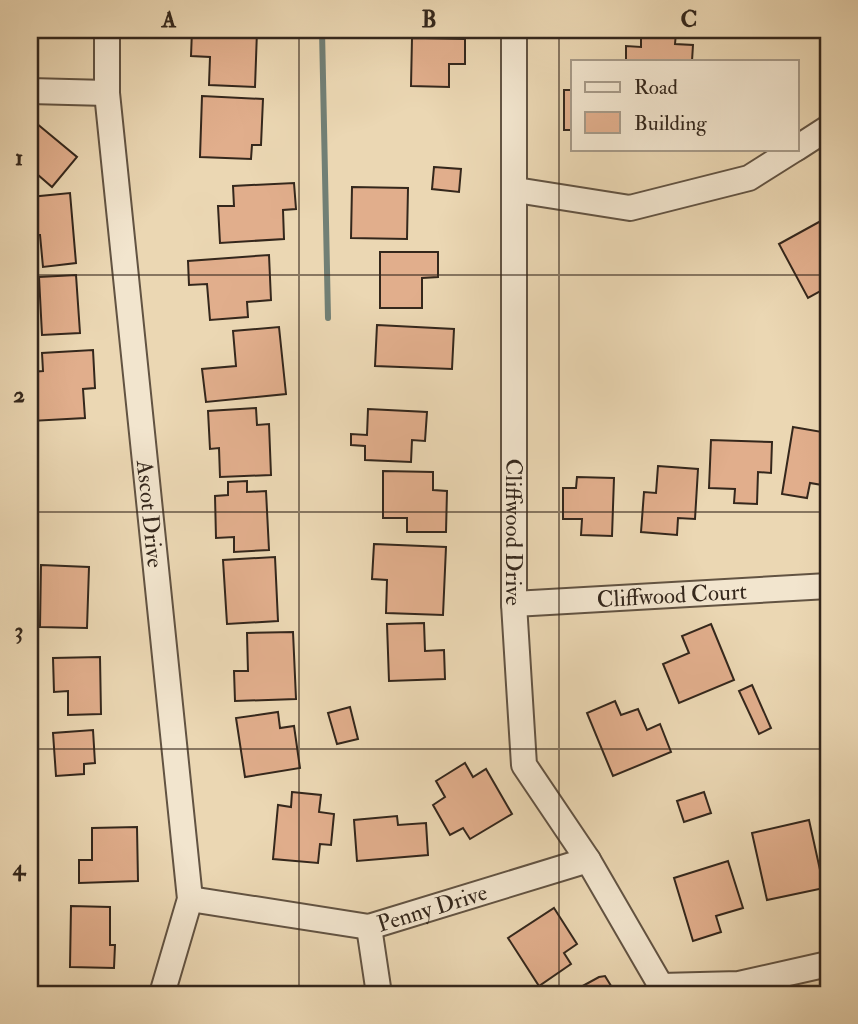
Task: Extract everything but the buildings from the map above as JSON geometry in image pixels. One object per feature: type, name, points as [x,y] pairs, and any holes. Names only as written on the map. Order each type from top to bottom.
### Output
[{"type":"street","name":"Ascot Drive","points":[[107,30],[107,93],[190,900],[162,994]]},
{"type":"street","name":"Cliffwood Drive","points":[[514,30],[514,604],[524,765],[588,860],[662,990]]},
{"type":"street","points":[[30,90],[107,93]]},
{"type":"street","points":[[798,147],[828,128]]},
{"type":"street","points":[[516,190],[630,208],[749,178],[793,150]]},
{"type":"street","name":"Cliffwood Court","points":[[514,604],[828,586]]},
{"type":"street","name":"Penny Drive","points":[[190,900],[369,927],[588,860]]},
{"type":"street","points":[[369,927],[379,994]]},
{"type":"street","points":[[662,990],[739,984],[828,964]]},
{"type":"waterway","points":[[322,30],[328,318]]}]
